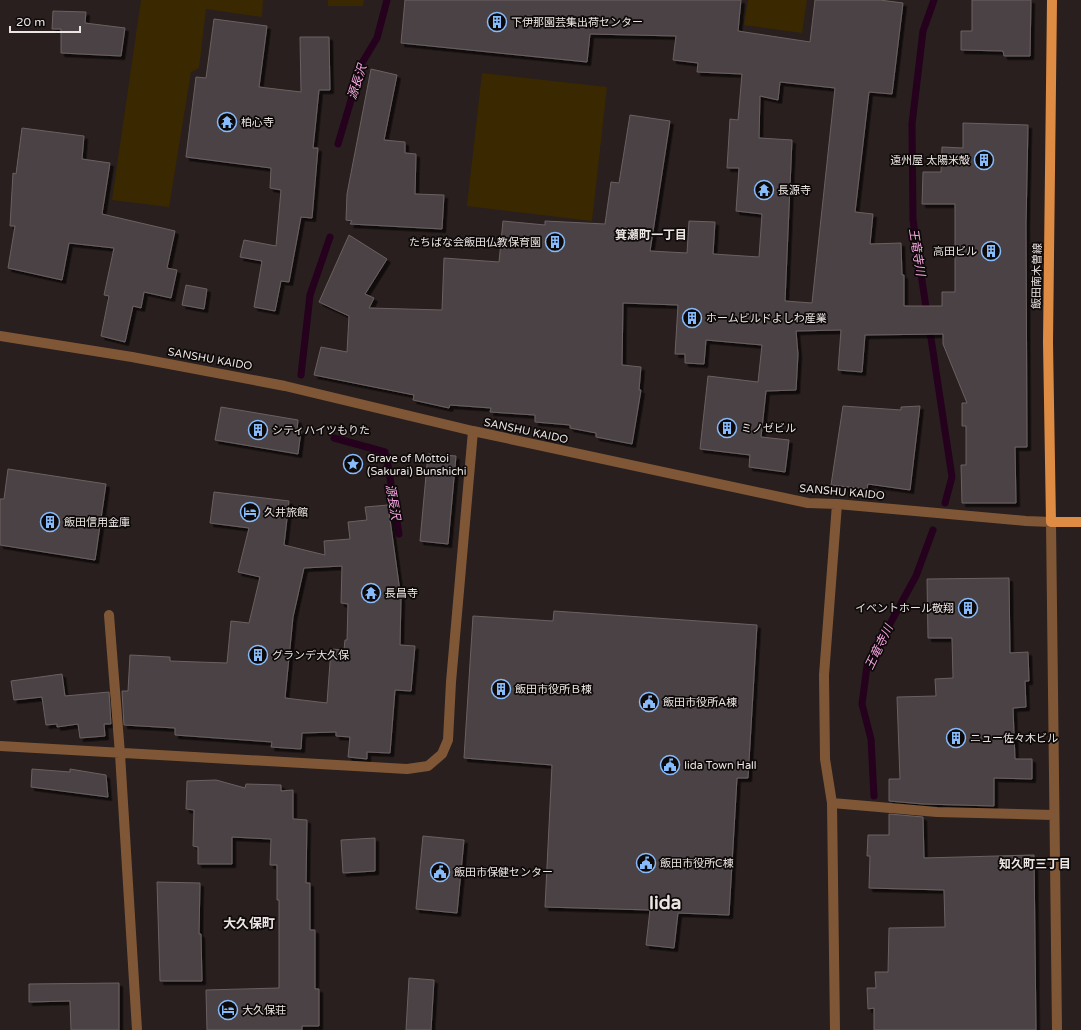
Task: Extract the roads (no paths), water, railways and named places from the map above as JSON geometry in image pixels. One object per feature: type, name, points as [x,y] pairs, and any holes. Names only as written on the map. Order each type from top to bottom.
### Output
[{"type":"main road","name":"飯田南木曽線","points":[[1051,522],[1048,342],[1052,0]]},
{"type":"main road","points":[[1051,522],[1081,522]]},
{"type":"street","name":"SANSHU KAIDO","points":[[0,336],[132,357],[285,386],[473,432],[808,503],[837,504],[1051,522]]},
{"type":"street","points":[[0,746],[120,754],[408,769],[428,766],[442,754],[448,740],[451,682],[473,432]]},
{"type":"street","points":[[836,1030],[832,803],[825,759],[824,675],[837,504]]},
{"type":"street","points":[[1051,522],[1053,815],[1057,1030]]},
{"type":"street","points":[[109,615],[120,754],[137,1030]]},
{"type":"street","points":[[832,803],[937,812],[1053,815]]},
{"type":"waterway","name":"源長沢","points":[[338,144],[362,63],[377,38],[387,0]]},
{"type":"waterway","name":"王竜寺川","points":[[927,314],[913,220],[912,124],[923,31],[934,0]]},
{"type":"waterway","name":"源長沢","points":[[301,375],[310,295],[330,237]]},
{"type":"waterway","name":"王竜寺川","points":[[929,325],[952,477],[945,503]]},
{"type":"waterway","name":"源長沢","points":[[334,438],[385,452],[399,534]]},
{"type":"waterway","name":"王竜寺川","points":[[874,796],[871,739],[862,704],[867,666],[916,576],[933,530]]},
{"type":"place","name":"下伊那園芸集出荷センター","points":[[497,22]]},
{"type":"place","name":"柏心寺","points":[[227,122]]},
{"type":"place","name":"遠州屋 太陽米殻","points":[[984,160]]},
{"type":"place","name":"長源寺","points":[[764,190]]},
{"type":"place","name":"たちばな会飯田仏教保育園","points":[[555,242]]},
{"type":"place","name":"高田ビル","points":[[991,251]]},
{"type":"place","name":"ホームビルドよしわ産業","points":[[692,318]]},
{"type":"place","name":"ミノゼビル","points":[[727,428]]},
{"type":"place","name":"シティハイツもりた","points":[[258,430]]},
{"type":"place","name":"Grave of Mottoi (Sakurai) Bunshichi","points":[[353,464]]},
{"type":"place","name":"久井旅館","points":[[250,512]]},
{"type":"place","name":"飯田信用金庫","points":[[50,522]]},
{"type":"place","name":"長昌寺","points":[[371,593]]},
{"type":"place","name":"イベントホール敬翔","points":[[968,608]]},
{"type":"place","name":"グランデ大久保","points":[[258,655]]},
{"type":"place","name":"飯田市役所Ｂ棟","points":[[501,689]]},
{"type":"place","name":"飯田市役所A棟","points":[[649,702]]},
{"type":"place","name":"ニュー佐々木ビル","points":[[956,738]]},
{"type":"place","name":"Iida Town Hall","points":[[670,765]]},
{"type":"place","name":"飯田市役所C棟","points":[[646,863]]},
{"type":"place","name":"飯田市保健センター","points":[[440,872]]},
{"type":"place","name":"大久保荘","points":[[228,1010]]},
{"type":"district","name":"箕瀬町一丁目","points":[[651,235]]},
{"type":"district","name":"知久町三丁目","points":[[1035,864]]},
{"type":"district","name":"Iida","points":[[665,903]]},
{"type":"district","name":"大久保町","points":[[249,924]]}]
